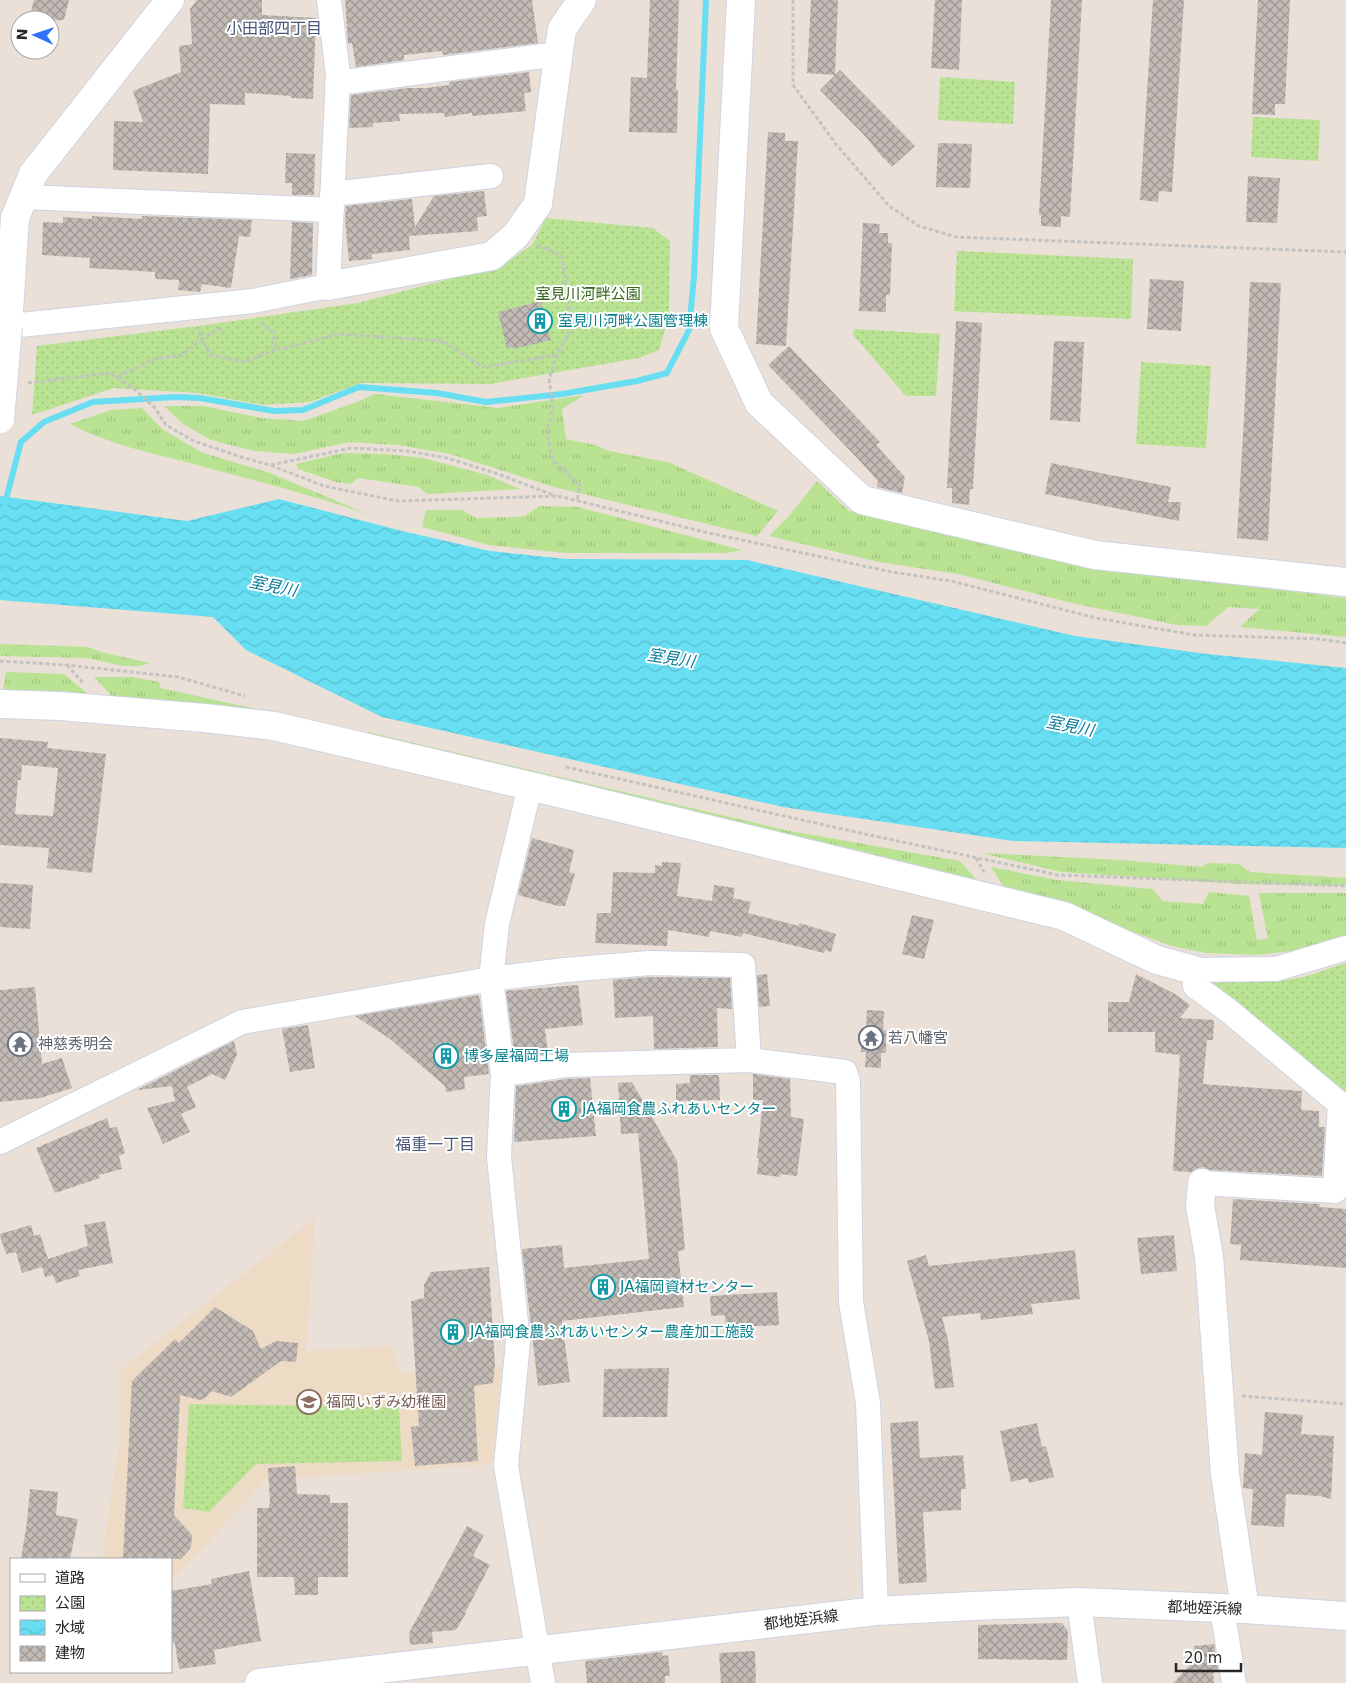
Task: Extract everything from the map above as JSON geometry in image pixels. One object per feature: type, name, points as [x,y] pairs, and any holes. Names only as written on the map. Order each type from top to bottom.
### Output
[{"type":"street","points":[[0,419],[4,327],[15,218],[32,174],[170,0]]},
{"type":"street","points":[[328,286],[338,75],[329,0]]},
{"type":"street","points":[[4,327],[253,301],[492,256],[516,235],[538,204],[562,29],[582,0]]},
{"type":"street","points":[[741,0],[724,328],[760,403],[862,500],[1095,554],[1346,582]]},
{"type":"street","points":[[337,83],[559,54]]},
{"type":"street","points":[[24,197],[332,202],[490,176]]},
{"type":"street","points":[[0,704],[60,706],[274,726],[530,786],[1064,916],[1157,960],[1194,970],[1276,969],[1346,948]]},
{"type":"street","points":[[530,786],[497,924],[491,979],[503,1074],[499,1157],[518,1342],[506,1466],[544,1683]]},
{"type":"street","points":[[0,1142],[242,1022],[491,979],[565,970],[650,963],[743,965],[749,1060]]},
{"type":"street","points":[[1194,970],[1195,986],[1229,1011],[1340,1104],[1336,1191],[1202,1183],[1200,1206],[1209,1256],[1234,1609],[1234,1683]]},
{"type":"street","points":[[503,1074],[564,1065],[749,1060],[845,1072],[848,1082],[851,1302],[868,1403],[876,1611]]},
{"type":"street","points":[[1079,1602],[1090,1683]]},
{"type":"street","name":"都地姪浜線","points":[[259,1683],[876,1611],[1079,1602],[1346,1616]]},
{"type":"path","points":[[793,0],[794,85],[835,144],[889,206],[919,226],[956,237],[1346,252]]},
{"type":"path","points":[[516,235],[562,256],[572,327],[557,355],[549,379],[553,407],[548,432],[553,461],[580,485],[577,501]]},
{"type":"path","points":[[189,308],[210,355],[245,362],[276,349],[338,334],[443,341],[483,367],[557,355]]},
{"type":"path","points":[[259,320],[273,332],[276,349]]},
{"type":"path","points":[[117,378],[154,359],[182,355],[202,339],[224,326]]},
{"type":"path","points":[[26,383],[109,373],[131,386],[155,408],[166,426],[194,441],[241,458],[270,465],[324,486],[398,501],[558,496]]},
{"type":"path","points":[[270,465],[351,448],[408,451],[447,458],[577,501],[719,535],[892,572],[951,581],[1096,618],[1194,635],[1319,639],[1346,643]]},
{"type":"path","points":[[0,661],[66,665],[178,677],[252,699]]},
{"type":"path","points":[[558,766],[1058,875],[1346,886]]},
{"type":"path","points":[[1219,1395],[1346,1404]]},
{"type":"shaded area","name":"福岡いずみ幼稚園","points":[[315,1218],[306,1351],[390,1346],[401,1373],[501,1367],[492,1464],[266,1480],[172,1580],[172,1558],[102,1558],[121,1430],[119,1371]]},
{"type":"green space","points":[[940,77],[1015,82],[1013,124],[938,120]]},
{"type":"green space","points":[[1253,117],[1320,120],[1318,161],[1251,157]]},
{"type":"green space","name":"室見川河畔公園","points":[[546,218],[653,228],[670,241],[669,314],[659,350],[639,358],[490,384],[361,383],[310,402],[263,405],[198,393],[114,388],[32,415],[37,346],[206,325],[358,303],[503,265],[532,245]]},
{"type":"green space","points":[[957,251],[1133,259],[1131,319],[954,311]]},
{"type":"green space","points":[[855,329],[940,334],[936,396],[906,396],[853,335]]},
{"type":"green space","points":[[1141,362],[1211,366],[1206,448],[1136,444]]},
{"type":"green space","points":[[375,394],[499,408],[584,395],[562,409],[566,439],[595,445],[609,451],[668,462],[778,511],[757,536],[554,487],[450,454],[397,445],[350,442],[294,454],[254,451],[211,440],[183,424],[164,406],[204,406],[261,418],[303,421]]},
{"type":"green space","points":[[142,408],[162,429],[203,453],[270,473],[370,515],[302,493],[126,446],[98,437],[70,424],[111,410]]},
{"type":"green space","points":[[342,453],[386,454],[423,458],[487,475],[520,489],[427,494],[419,487],[358,478],[351,484],[336,482],[298,469],[296,464]]},
{"type":"green space","points":[[817,481],[849,511],[1075,559],[1122,571],[1346,598],[1346,637],[1240,627],[1259,609],[1228,607],[1206,626],[1177,625],[1072,603],[958,574],[879,562],[769,536],[788,517]]},
{"type":"green space","points":[[539,506],[578,507],[742,550],[726,553],[565,553],[489,545],[422,527],[426,510],[462,510],[476,518],[511,517],[525,516]]},
{"type":"green space","points":[[0,644],[88,647],[101,652],[150,663],[139,666],[123,666],[87,658],[0,656]]},
{"type":"green space","points":[[6,672],[64,674],[92,697],[16,694],[3,688]]},
{"type":"green space","points":[[94,677],[133,677],[159,682],[161,688],[292,717],[114,698]]},
{"type":"green space","points":[[368,732],[790,831],[960,861],[984,888],[350,736]]},
{"type":"green space","points":[[982,853],[1121,860],[1202,867],[1209,863],[1239,864],[1250,872],[1346,878],[1346,886],[1238,884],[1061,872]]},
{"type":"green space","points":[[991,867],[1057,880],[1152,889],[1163,901],[1203,904],[1209,892],[1249,896],[1257,940],[1268,939],[1259,893],[1346,893],[1346,937],[1293,951],[1254,955],[1206,953],[1172,946],[1005,889]]},
{"type":"green space","points":[[1346,963],[1346,1126],[1207,984],[1210,982],[1274,982],[1304,977]]},
{"type":"green space","points":[[189,1404],[399,1407],[402,1461],[256,1464],[209,1512],[183,1508]]},
{"type":"water","name":"室見川","points":[[0,496],[187,521],[279,499],[402,531],[490,551],[566,559],[747,560],[1075,636],[1207,654],[1346,668],[1346,848],[1013,841],[783,807],[382,717],[246,650],[213,617],[0,600]]},
{"type":"building","points":[[34,0],[69,0],[64,20],[60,20],[60,10],[32,10]]},
{"type":"building","points":[[197,0],[262,0],[262,15],[316,18],[313,99],[245,93],[245,105],[210,104],[208,174],[113,170],[114,121],[143,122],[133,91],[181,72],[179,46],[192,44],[190,9]]},
{"type":"building","points":[[345,0],[532,0],[538,43],[443,55],[442,51],[404,55],[404,60],[356,67],[352,43],[348,44]]},
{"type":"building","points":[[650,0],[679,0],[676,90],[678,90],[677,133],[629,132],[631,77],[647,78]]},
{"type":"building","points":[[811,0],[838,0],[835,75],[807,73]]},
{"type":"building","points":[[935,0],[962,0],[959,70],[931,68]]},
{"type":"building","points":[[1051,0],[1082,0],[1070,217],[1061,216],[1061,227],[1041,226],[1041,215],[1039,215]]},
{"type":"building","points":[[1153,0],[1184,0],[1172,192],[1159,191],[1158,202],[1140,200]]},
{"type":"building","points":[[1258,0],[1290,0],[1285,104],[1275,104],[1275,115],[1252,114]]},
{"type":"building","points":[[840,70],[915,146],[892,167],[820,90]]},
{"type":"building","points":[[529,72],[531,92],[524,93],[526,111],[472,116],[472,113],[445,117],[444,113],[399,114],[400,121],[373,123],[373,127],[349,128],[351,95],[407,88],[426,88],[449,85],[449,82]]},
{"type":"building","points":[[768,132],[785,133],[785,141],[798,141],[786,346],[756,344]]},
{"type":"building","points":[[938,143],[972,144],[970,188],[936,187]]},
{"type":"building","points":[[286,153],[315,154],[314,195],[292,195],[292,183],[285,183]]},
{"type":"building","points":[[1248,176],[1280,178],[1277,223],[1246,222]]},
{"type":"building","points":[[484,191],[487,216],[477,217],[478,231],[409,236],[410,250],[372,254],[372,259],[349,261],[345,220],[346,206],[412,199],[415,227],[434,196]]},
{"type":"building","points":[[92,216],[142,219],[142,216],[252,220],[250,237],[239,236],[231,288],[202,284],[200,292],[178,290],[179,280],[155,279],[155,272],[89,268],[90,258],[42,255],[43,222],[63,223],[63,217],[92,219]]},
{"type":"building","points":[[292,222],[313,223],[312,275],[290,279]]},
{"type":"building","points":[[863,223],[880,224],[879,233],[888,233],[888,243],[892,243],[890,295],[886,295],[886,312],[859,311]]},
{"type":"building","points":[[1150,279],[1184,281],[1181,331],[1147,329]]},
{"type":"building","points":[[1250,282],[1281,283],[1268,541],[1237,538]]},
{"type":"building","points":[[541,301],[551,340],[513,349],[513,347],[507,348],[498,312]]},
{"type":"building","points":[[956,321],[982,323],[973,489],[970,489],[969,505],[952,503],[952,488],[947,488]]},
{"type":"building","points":[[1054,341],[1084,342],[1080,422],[1050,420]]},
{"type":"building","points":[[789,346],[880,442],[876,445],[905,477],[902,493],[877,487],[878,481],[768,365]]},
{"type":"building","points":[[1051,463],[1171,487],[1168,502],[1181,502],[1179,521],[1045,494]]},
{"type":"building","points":[[0,738],[48,742],[47,748],[106,754],[92,873],[47,868],[49,848],[0,845]],"holes":[[[22,765],[58,768],[53,816],[15,814],[18,780],[21,780]]]},
{"type":"building","points":[[532,838],[574,850],[569,872],[575,874],[565,906],[558,906],[518,895]]},
{"type":"building","points":[[662,862],[681,863],[677,896],[712,901],[714,885],[735,888],[733,898],[751,902],[748,913],[799,926],[799,923],[836,934],[831,952],[825,950],[824,953],[743,933],[742,937],[710,931],[709,937],[668,930],[667,946],[595,943],[597,913],[611,913],[613,872],[655,873],[655,865],[662,866]]},
{"type":"building","points":[[0,883],[33,885],[30,929],[0,927]]},
{"type":"building","points":[[912,915],[934,920],[924,959],[902,954]]},
{"type":"building","points":[[767,974],[770,1006],[759,1007],[757,975]]},
{"type":"building","points":[[1136,974],[1175,994],[1190,1005],[1180,1018],[1214,1020],[1213,1040],[1207,1040],[1203,1084],[1302,1091],[1301,1110],[1319,1111],[1319,1127],[1325,1127],[1322,1176],[1210,1170],[1203,1167],[1192,1172],[1173,1171],[1180,1055],[1155,1052],[1155,1032],[1108,1032],[1108,1002],[1129,1002]]},
{"type":"building","points":[[650,977],[730,978],[732,1009],[717,1008],[718,1047],[654,1049],[653,1016],[615,1018],[613,980]]},
{"type":"building","points":[[578,985],[583,1025],[545,1029],[548,1054],[515,1058],[506,991]]},
{"type":"building","name":"神慈秀明会","points":[[35,987],[42,1064],[62,1058],[72,1088],[40,1098],[0,1102],[0,990]]},
{"type":"building","name":"博多屋福岡工場","points":[[479,995],[489,1074],[464,1077],[465,1089],[446,1092],[445,1086],[390,1039],[355,1016]]},
{"type":"building","points":[[867,1010],[884,1011],[883,1030],[886,1030],[886,1053],[881,1053],[881,1068],[865,1067],[866,1052],[861,1052],[862,1028],[866,1028]]},
{"type":"building","points":[[308,1025],[315,1068],[290,1072],[282,1029]]},
{"type":"building","points":[[234,1041],[237,1055],[225,1080],[212,1074],[187,1087],[196,1107],[181,1114],[190,1132],[163,1144],[147,1108],[175,1101],[172,1086],[137,1090]]},
{"type":"building","points":[[753,1074],[790,1079],[791,1117],[804,1119],[797,1176],[780,1174],[780,1177],[757,1174],[763,1100],[753,1100]]},
{"type":"building","points":[[690,1075],[719,1075],[720,1100],[676,1101],[676,1084],[690,1083]]},
{"type":"building","name":"JA福岡食農ふれあいセンター","points":[[590,1078],[596,1136],[514,1142],[516,1086],[566,1079]]},
{"type":"building","points":[[632,1082],[677,1161],[685,1250],[678,1251],[684,1307],[562,1321],[570,1382],[538,1386],[522,1249],[562,1245],[564,1268],[649,1259],[638,1133],[621,1134],[618,1083]]},
{"type":"building","points":[[107,1118],[110,1128],[117,1127],[125,1153],[119,1156],[122,1169],[99,1175],[100,1178],[55,1193],[36,1148]]},
{"type":"building","points":[[1233,1199],[1320,1204],[1319,1207],[1346,1209],[1346,1268],[1240,1260],[1241,1245],[1230,1244]]},
{"type":"building","points":[[105,1221],[113,1263],[78,1270],[80,1276],[56,1283],[53,1275],[45,1277],[42,1267],[22,1273],[16,1252],[6,1254],[0,1236],[0,1234],[31,1225],[34,1236],[40,1234],[48,1259],[88,1246],[84,1225]]},
{"type":"building","points":[[1174,1235],[1177,1271],[1141,1274],[1137,1238]]},
{"type":"building","points":[[1075,1250],[1080,1299],[1031,1304],[1033,1314],[981,1320],[980,1313],[942,1317],[948,1340],[954,1387],[935,1389],[929,1341],[907,1261],[926,1255],[929,1266]]},
{"type":"building","points":[[489,1267],[495,1365],[493,1383],[474,1386],[478,1461],[415,1466],[411,1427],[419,1426],[411,1301],[424,1298],[424,1285],[431,1272]]},
{"type":"building","points":[[777,1292],[779,1325],[726,1328],[725,1315],[711,1316],[710,1296]]},
{"type":"building","points":[[215,1307],[253,1331],[261,1349],[276,1341],[298,1343],[296,1362],[281,1361],[231,1397],[212,1391],[200,1400],[180,1395],[174,1515],[192,1535],[191,1548],[181,1559],[123,1558],[132,1381],[175,1339],[179,1343]]},
{"type":"building","points":[[669,1368],[667,1417],[603,1417],[604,1369]]},
{"type":"building","points":[[1265,1412],[1303,1415],[1301,1434],[1334,1436],[1331,1499],[1320,1496],[1286,1494],[1284,1527],[1251,1525],[1253,1489],[1243,1488],[1245,1453],[1262,1455]]},
{"type":"building","points":[[918,1421],[920,1458],[963,1455],[966,1489],[961,1489],[961,1510],[923,1512],[927,1582],[899,1584],[890,1423]]},
{"type":"building","points":[[1037,1423],[1042,1447],[1046,1446],[1054,1477],[1029,1483],[1028,1478],[1011,1482],[1000,1431]]},
{"type":"building","points":[[295,1466],[297,1494],[330,1495],[330,1503],[348,1503],[348,1577],[318,1577],[318,1595],[295,1595],[294,1577],[257,1577],[257,1508],[269,1508],[268,1468]]},
{"type":"building","points":[[30,1489],[58,1492],[56,1515],[78,1519],[70,1558],[21,1558]]},
{"type":"building","points":[[467,1526],[484,1535],[473,1556],[490,1565],[456,1630],[432,1632],[433,1643],[410,1645],[409,1633]]},
{"type":"building","points":[[249,1571],[261,1641],[214,1650],[216,1664],[179,1669],[175,1644],[172,1642],[172,1591],[212,1584],[211,1579]]},
{"type":"building","points":[[1062,1623],[1068,1631],[1067,1660],[978,1659],[978,1625]]},
{"type":"building","points":[[1214,1644],[1218,1671],[1213,1671],[1214,1683],[1173,1683],[1195,1660],[1194,1646]]},
{"type":"building","points":[[755,1651],[756,1683],[721,1683],[719,1653]]},
{"type":"building","points":[[662,1652],[663,1656],[668,1655],[670,1676],[665,1676],[665,1683],[587,1683],[585,1661]]},
{"type":"waterway","points":[[5,503],[21,442],[44,422],[93,402],[175,397],[200,398],[274,411],[303,410],[359,387],[437,393],[486,402],[562,394],[637,381],[667,373],[689,330],[694,276],[706,0]]},
{"type":"place","name":"室見川河畔公園管理棟","points":[[540,321]]},
{"type":"place","name":"若八幡宮","points":[[871,1038]]},
{"type":"place","name":"神慈秀明会","points":[[20,1044]]},
{"type":"place","name":"博多屋福岡工場","points":[[446,1056]]},
{"type":"place","name":"JA福岡食農ふれあいセンター","points":[[564,1109]]},
{"type":"place","name":"JA福岡資材センター","points":[[603,1287]]},
{"type":"place","name":"JA福岡食農ふれあいセンター農産加工施設","points":[[453,1332]]},
{"type":"place","name":"福岡いずみ幼稚園","points":[[309,1402]]},
{"type":"district","name":"小田部四丁目","points":[[274,28]]},
{"type":"district","name":"福重一丁目","points":[[435,1144]]}]
